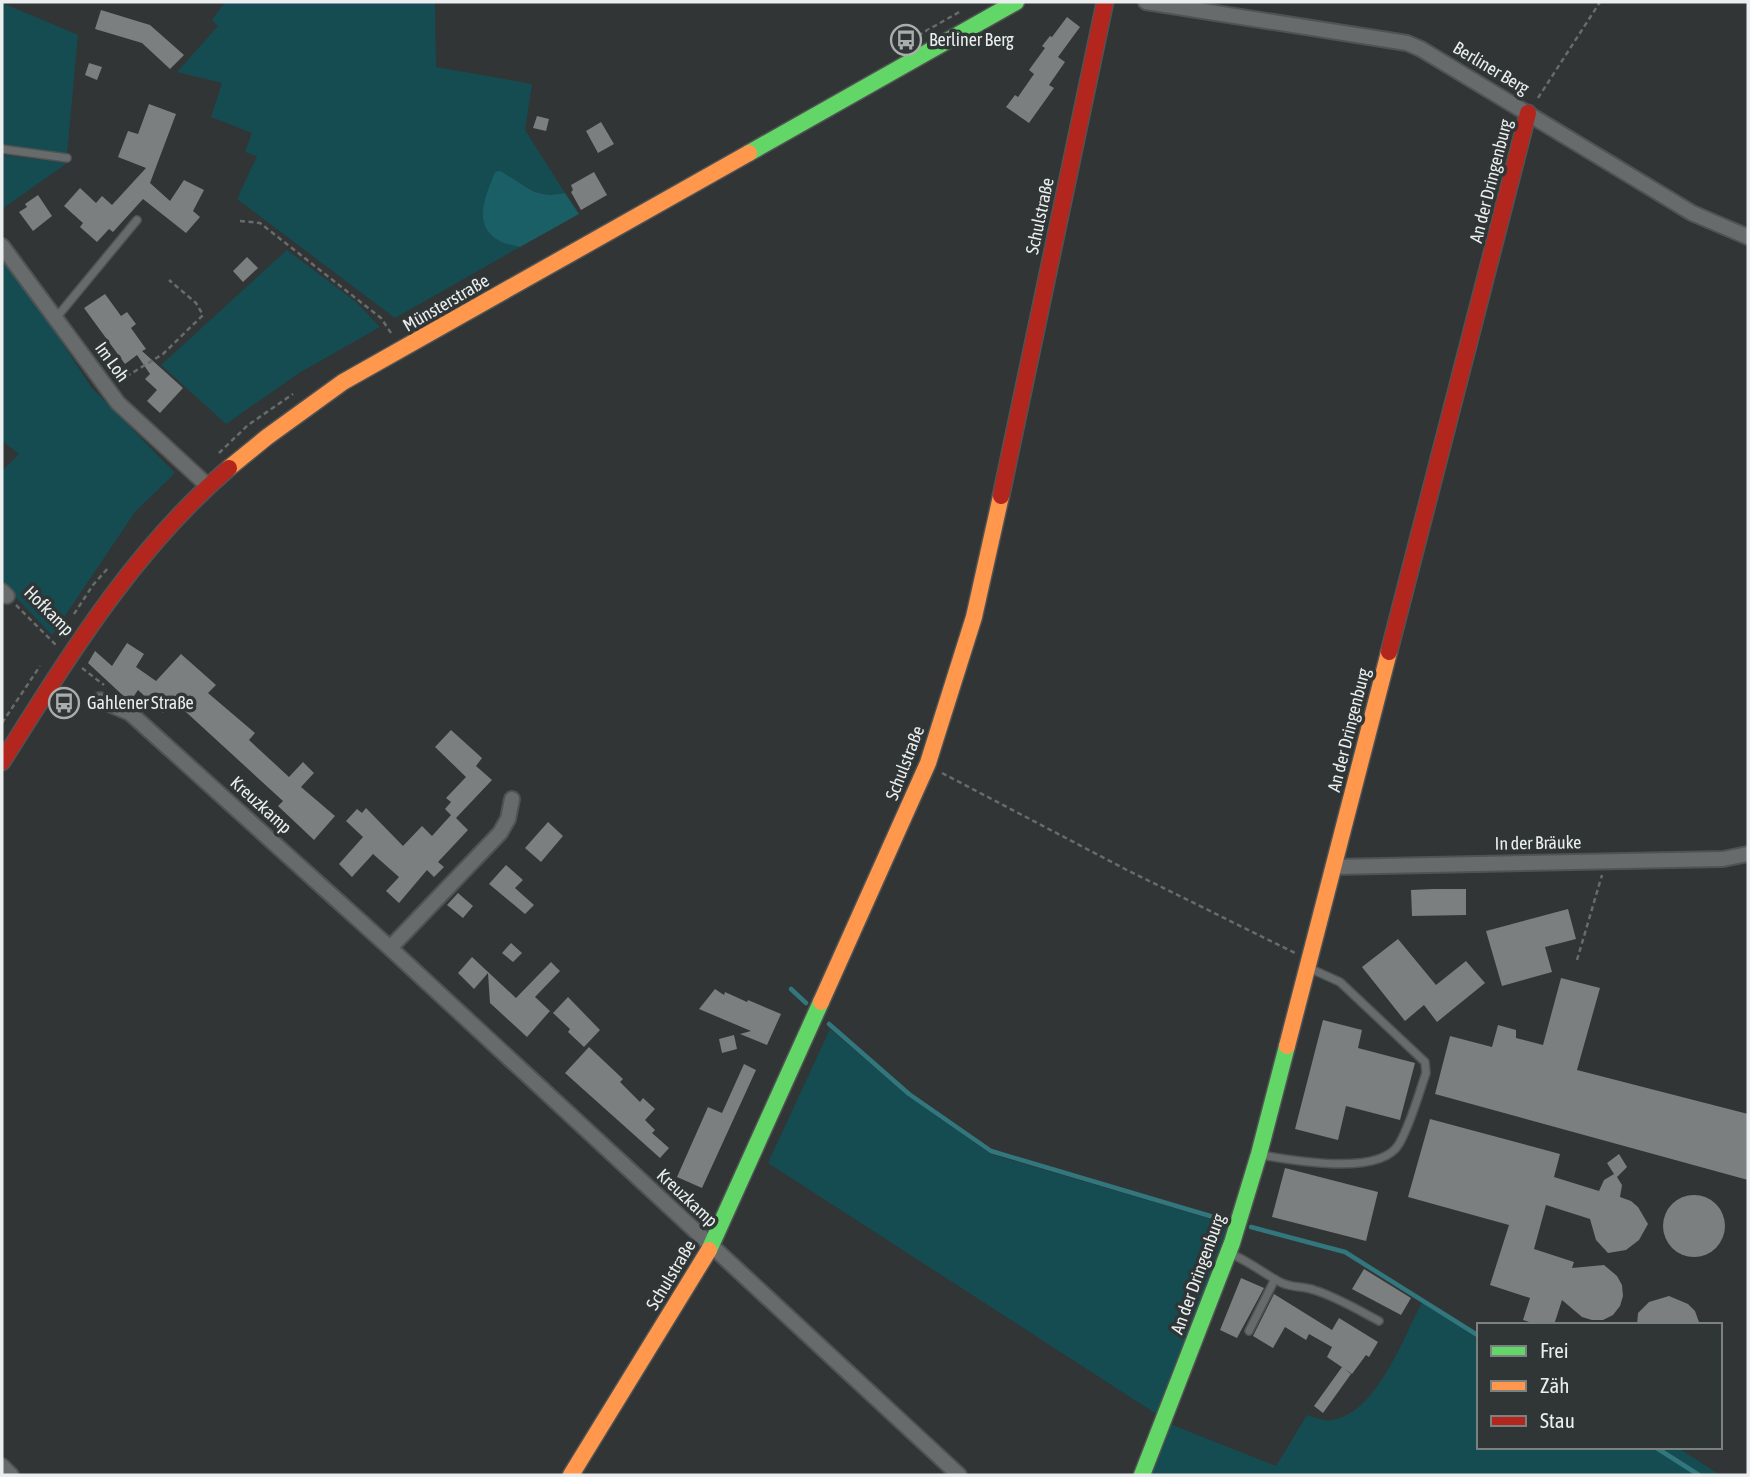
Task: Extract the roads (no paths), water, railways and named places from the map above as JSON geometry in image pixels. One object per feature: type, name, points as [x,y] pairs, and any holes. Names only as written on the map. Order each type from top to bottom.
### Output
[{"type":"street","name":"Münsterstraße","points":[[2,762],[68,658],[153,542],[208,486],[276,429],[344,383],[1016,2]]},
{"type":"street","name":"Schulstraße","points":[[571,1475],[711,1247],[928,763],[974,617],[1105,2]]},
{"type":"street","name":"Berliner Berg","points":[[1146,2],[1407,43],[1528,113],[1692,214],[1748,237]]},
{"type":"street","name":"An der Dringenburg","points":[[1142,1475],[1229,1253],[1259,1154],[1528,113]]},
{"type":"street","name":"Im Loh","points":[[2,246],[118,403],[208,486]]},
{"type":"street","name":"Kreuzkamp","points":[[106,702],[130,713],[390,948],[959,1475]]},
{"type":"street","points":[[390,948],[500,833],[508,819],[512,799]]},
{"type":"street","name":"In der Bräuke","points":[[1334,867],[1723,859],[1746,855],[1748,840]]},
{"type":"street","points":[[2,1466],[11,1475]]},
{"type":"lane","points":[[2,149],[67,158]]},
{"type":"lane","points":[[56,319],[137,220]]},
{"type":"lane","points":[[1259,1154],[1303,1162],[1366,1163],[1388,1155],[1399,1145],[1426,1073],[1425,1062],[1340,982],[1309,965]]},
{"type":"lane","points":[[1229,1253],[1275,1279],[1298,1288],[1311,1288],[1379,1321]]},
{"type":"lane","points":[[1249,1331],[1275,1279]]},
{"type":"waterway","points":[[791,989],[806,1003]]},
{"type":"waterway","points":[[829,1024],[909,1094],[991,1151],[1227,1221]]},
{"type":"waterway","points":[[1251,1227],[1345,1252],[1477,1335]]},
{"type":"waterway","points":[[1658,1449],[1699,1475]]},
{"type":"place","name":"Berliner Berg","points":[[906,40]]},
{"type":"place","name":"Gahlener Straße","points":[[64,703]]}]
